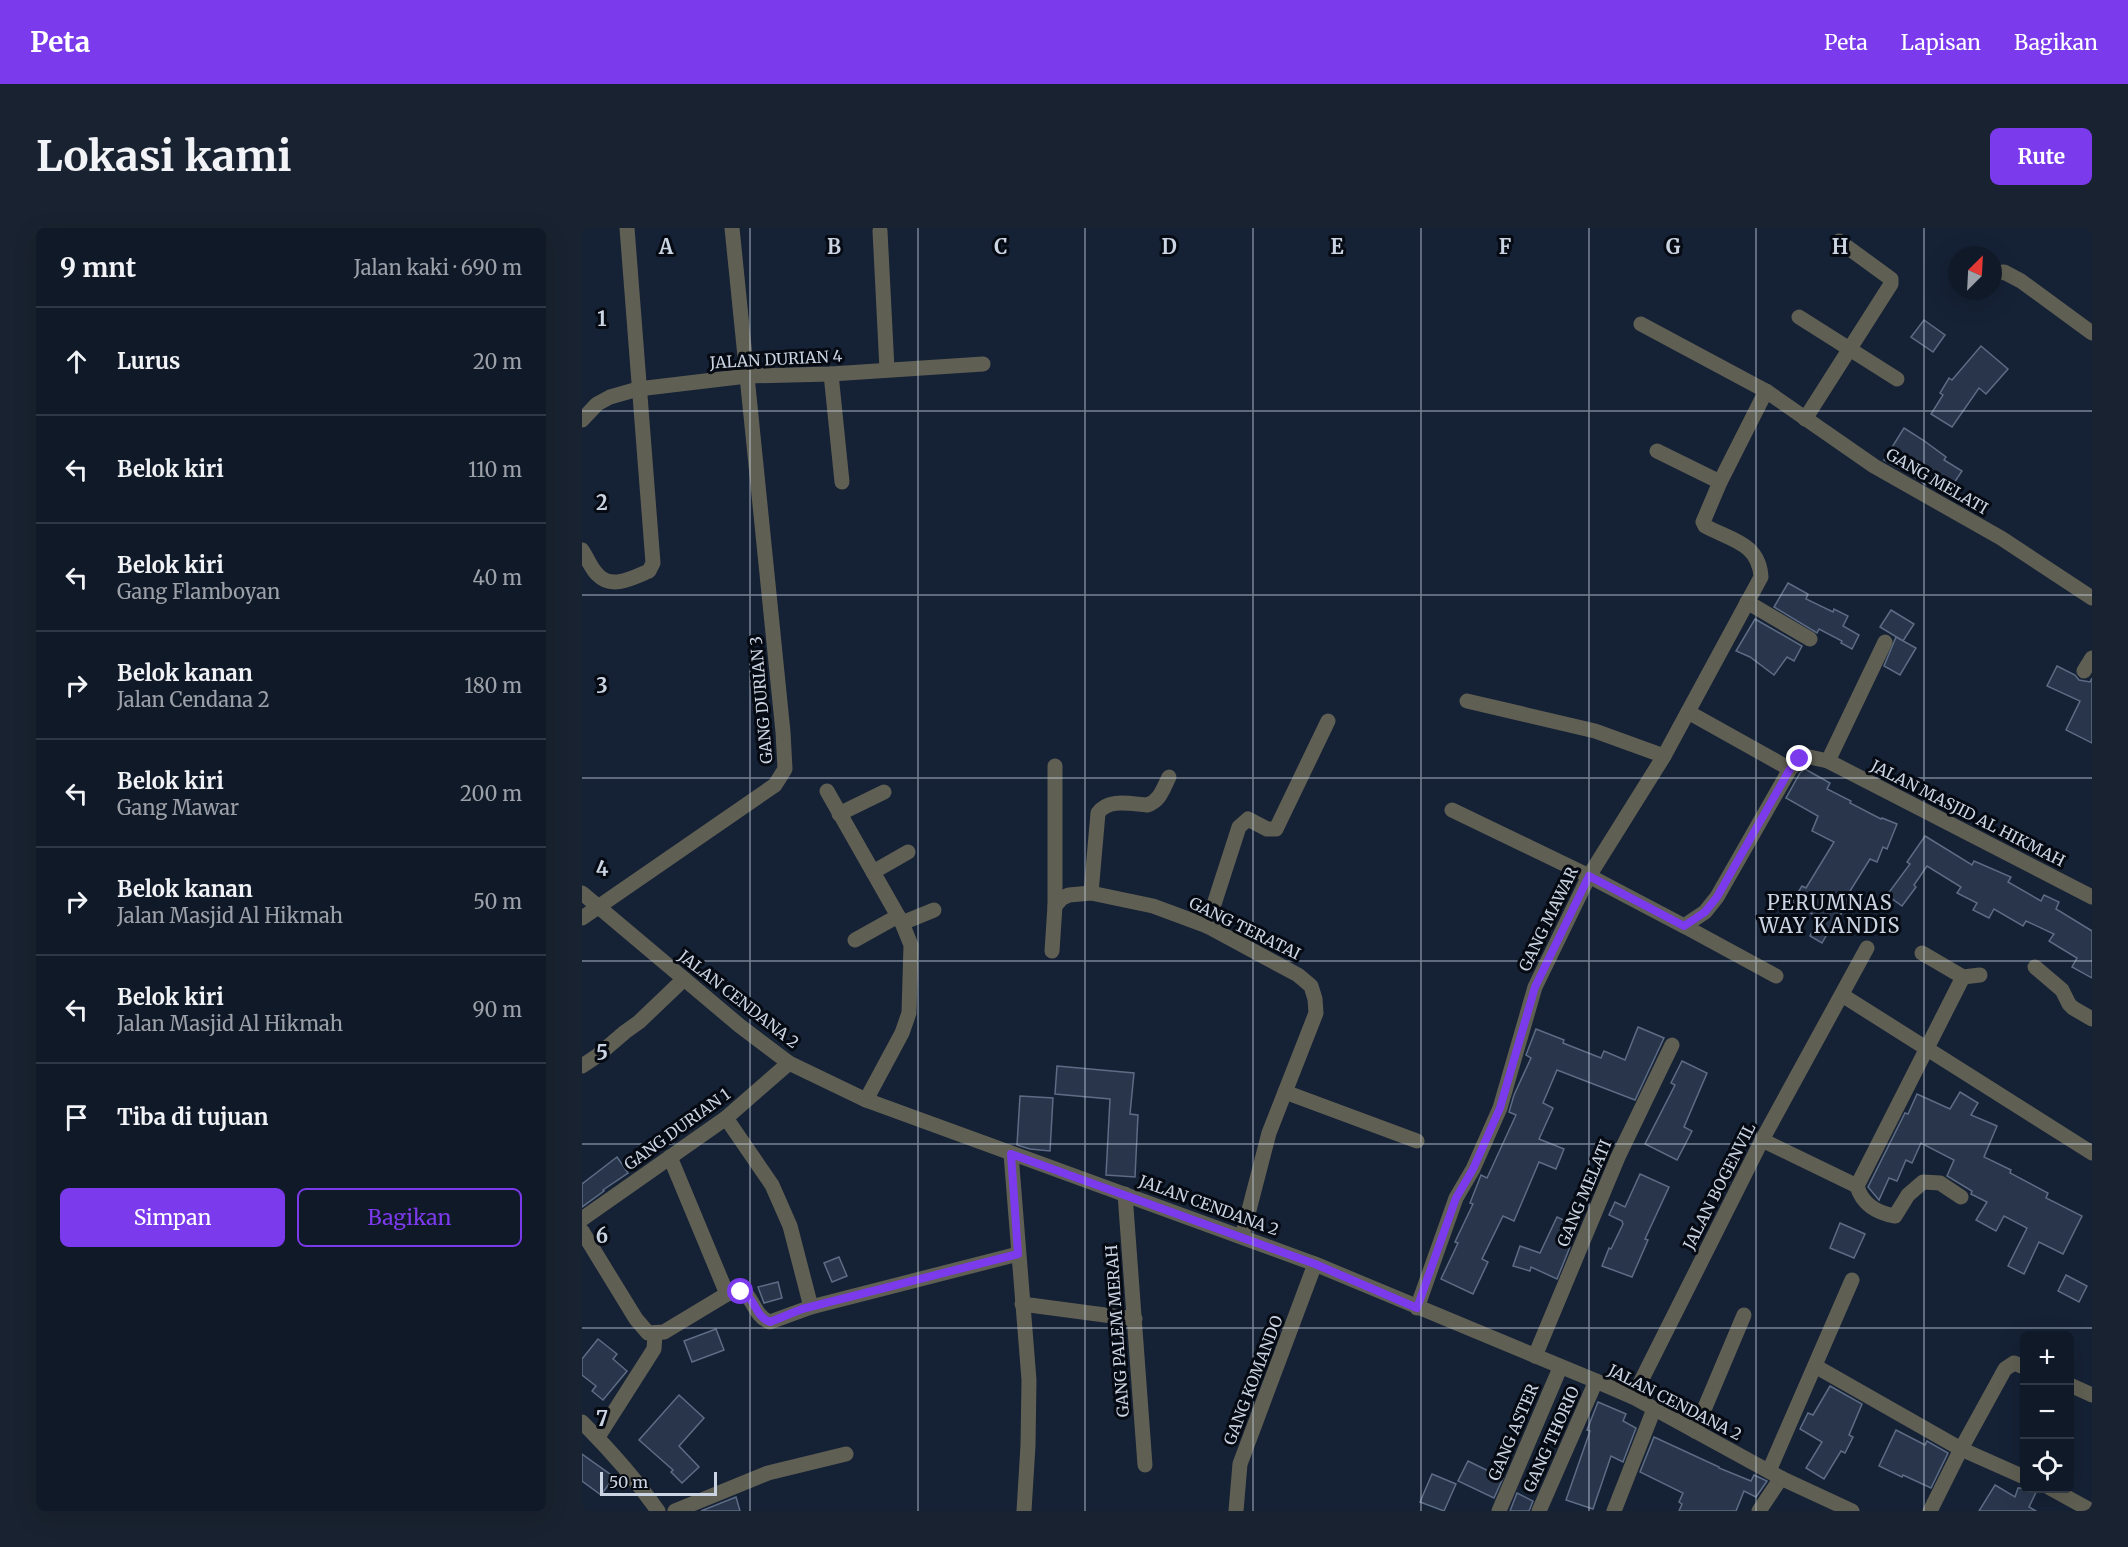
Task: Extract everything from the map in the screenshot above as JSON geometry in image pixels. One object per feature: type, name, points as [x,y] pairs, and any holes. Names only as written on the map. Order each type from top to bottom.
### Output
[{"type":"street","points":[[582,550],[598,577],[609,581],[621,582],[649,571],[653,563],[627,228]]},
{"type":"street","name":"GANG DURIAN 3","points":[[582,918],[776,785],[785,769],[732,228]]},
{"type":"street","points":[[880,231],[887,369]]},
{"type":"street","points":[[1805,419],[1891,284],[1891,279],[1839,241]]},
{"type":"street","points":[[2002,272],[2021,281],[2092,333]]},
{"type":"street","points":[[1799,317],[1897,379]]},
{"type":"street","name":"GANG MELATI","points":[[1641,324],[1766,392],[1874,466],[2001,538],[2092,598]]},
{"type":"street","name":"JALAN DURIAN 4","points":[[582,420],[597,404],[610,397],[639,389],[747,376],[831,374],[983,364]]},
{"type":"street","points":[[831,374],[842,482]]},
{"type":"street","points":[[1657,452],[1720,482],[1766,392]]},
{"type":"street","name":"GANG MAWAR","points":[[1417,1308],[1456,1198],[1473,1169],[1500,1108],[1535,987],[1589,876],[1664,756],[1761,577],[1760,564],[1749,548],[1705,526],[1703,522],[1720,482]]},
{"type":"street","points":[[1747,602],[1810,639]]},
{"type":"street","points":[[1828,761],[1885,642]]},
{"type":"street","points":[[1467,701],[1595,730],[1664,756]]},
{"type":"street","points":[[1684,926],[1705,912],[1717,897],[1790,769],[1688,712]]},
{"type":"street","points":[[1207,926],[1239,826],[1248,819],[1267,829],[1276,829],[1328,721]]},
{"type":"street","name":"JALAN MASJID AL HIKMAH","points":[[1790,769],[1805,756],[1828,761],[2092,895]]},
{"type":"street","points":[[1052,951],[1055,906],[1055,766]]},
{"type":"street","points":[[1091,893],[1098,813],[1102,807],[1108,803],[1147,805],[1152,803],[1158,800],[1169,777]]},
{"type":"street","points":[[827,791],[900,919],[911,945],[909,1012],[902,1033],[866,1100]]},
{"type":"street","points":[[839,814],[884,792]]},
{"type":"street","points":[[1452,810],[1589,876],[1776,976]]},
{"type":"street","points":[[873,872],[908,852]]},
{"type":"street","name":"JALAN CENDANA 2","points":[[582,893],[740,1026],[789,1063],[866,1100],[1315,1264],[1560,1368],[1596,1381],[1633,1397],[1775,1474],[1852,1511]]},
{"type":"street","name":"GANG TERATAI","points":[[1055,906],[1062,898],[1069,895],[1091,893],[1153,906],[1207,926],[1298,975],[1311,986],[1316,1013],[1269,1133],[1242,1237]]},
{"type":"street","points":[[855,940],[900,919],[934,910]]},
{"type":"street","name":"JALAN BOGENVIL","points":[[1633,1397],[1762,1140],[1868,948]]},
{"type":"street","points":[[1922,953],[1963,977],[1980,975]]},
{"type":"street","points":[[2035,967],[2062,990],[2073,1008],[2092,1019]]},
{"type":"street","points":[[1857,1186],[1963,977]]},
{"type":"street","points":[[582,1066],[639,1022],[684,980]]},
{"type":"street","points":[[1842,995],[2092,1153]]},
{"type":"street","name":"GANG MELATI","points":[[1535,1356],[1618,1157],[1672,1046]]},
{"type":"street","name":"GANG DURIAN 1","points":[[582,1219],[726,1118],[789,1063]]},
{"type":"street","points":[[1285,1092],[1417,1141]]},
{"type":"street","points":[[726,1118],[777,1195],[790,1226],[810,1307]]},
{"type":"street","points":[[1762,1140],[1857,1186],[1866,1203],[1882,1214],[1895,1216],[1908,1195],[1923,1182],[1940,1183],[1961,1197]]},
{"type":"street","points":[[1011,1154],[1029,1380],[1024,1511]]},
{"type":"street","points":[[670,1157],[727,1294]]},
{"type":"street","name":"GANG PALEM MERAH","points":[[1125,1194],[1145,1466]]},
{"type":"street","points":[[582,1231],[636,1319],[648,1333],[655,1334],[664,1332],[727,1294],[741,1292],[748,1295],[762,1319],[770,1322],[810,1307],[1018,1254]]},
{"type":"street","name":"GANG KOMANDO","points":[[1236,1511],[1240,1464],[1315,1264]]},
{"type":"street","points":[[1759,1511],[1815,1366],[1852,1280]]},
{"type":"street","points":[[1022,1304],[1135,1319]]},
{"type":"street","points":[[1695,1431],[1744,1315]]},
{"type":"street","points":[[598,1437],[654,1349],[655,1334]]},
{"type":"street","points":[[1930,1511],[2005,1369],[2014,1363],[2020,1365]]},
{"type":"street","points":[[1815,1366],[1961,1449],[2020,1475]]},
{"type":"street","name":"GANG ASTER","points":[[1499,1511],[1560,1368]]},
{"type":"street","name":"GANG THORIO","points":[[1539,1511],[1596,1381]]},
{"type":"street","points":[[2074,1387],[2092,1395]]},
{"type":"street","points":[[1614,1511],[1654,1409]]},
{"type":"street","points":[[582,1422],[641,1486],[658,1511]]},
{"type":"street","points":[[675,1511],[768,1473],[846,1454]]},
{"type":"street","points":[[2059,1493],[2092,1511]]},
{"type":"building","points":[[1924,320],[1945,335],[1933,352],[1911,337]]},
{"type":"building","points":[[1981,346],[2008,369],[1986,394],[1979,388],[1952,427],[1931,414],[1943,395],[1940,393],[1949,378],[1952,380]]},
{"type":"building","points":[[1904,428],[1946,457],[1944,460],[1962,471],[1948,492],[1929,480],[1926,485],[1901,467],[1900,469],[1884,460]]},
{"type":"building","points":[[1788,583],[1808,594],[1806,599],[1833,612],[1834,609],[1848,616],[1843,626],[1859,635],[1852,649],[1819,629],[1817,633],[1774,607]]},
{"type":"building","points":[[1891,610],[1914,624],[1903,641],[1880,627]]},
{"type":"building","points":[[1755,619],[1802,646],[1794,661],[1787,657],[1774,675],[1750,657],[1736,651]]},
{"type":"building","points":[[1896,637],[1916,648],[1900,675],[1884,666]]},
{"type":"building","points":[[2057,666],[2075,675],[2079,680],[2090,682],[2092,678],[2092,743],[2066,730],[2080,701],[2047,686]]},
{"type":"building","points":[[1805,769],[1830,783],[1827,789],[1851,801],[1850,803],[1881,819],[1897,824],[1887,849],[1883,847],[1877,862],[1870,859],[1845,899],[1848,901],[1836,923],[1834,922],[1822,943],[1810,936],[1819,918],[1792,902],[1802,886],[1806,888],[1834,842],[1812,831],[1818,816],[1786,798],[1800,773]]},
{"type":"building","points":[[1925,836],[1972,865],[1974,861],[2011,877],[2008,882],[2041,901],[2044,895],[2059,902],[2056,909],[2092,931],[2092,978],[2072,967],[2077,958],[2049,941],[2054,934],[2026,921],[2023,926],[1994,909],[1989,918],[1973,910],[1977,903],[1957,893],[1961,887],[1927,866],[1914,885],[1916,887],[1902,906],[1887,895],[1910,864],[1907,862]]},
{"type":"building","points":[[1638,1027],[1664,1038],[1635,1100],[1557,1070],[1543,1103],[1553,1108],[1539,1139],[1564,1149],[1556,1169],[1539,1162],[1514,1221],[1503,1216],[1482,1259],[1488,1262],[1473,1294],[1441,1279],[1473,1204],[1470,1203],[1481,1175],[1487,1178],[1516,1115],[1509,1112],[1531,1058],[1526,1055],[1536,1029],[1601,1058],[1604,1051],[1625,1060]]},
{"type":"building","points":[[1682,1061],[1707,1073],[1684,1127],[1692,1131],[1677,1160],[1645,1144],[1675,1085],[1671,1083]]},
{"type":"building","points":[[1057,1066],[1134,1073],[1130,1114],[1138,1115],[1135,1177],[1106,1175],[1110,1099],[1055,1094]]},
{"type":"building","points":[[1960,1092],[1978,1103],[1971,1115],[1997,1126],[1984,1157],[2011,1170],[2010,1173],[2048,1193],[2046,1198],[2082,1216],[2063,1254],[2039,1242],[2024,1274],[2008,1266],[2027,1228],[2004,1216],[1996,1231],[1976,1220],[1987,1202],[1971,1194],[1972,1191],[1947,1176],[1954,1160],[1921,1143],[1912,1163],[1906,1160],[1897,1181],[1889,1178],[1879,1200],[1868,1187],[1917,1094],[1950,1109]]},
{"type":"building","points":[[1020,1096],[1053,1098],[1050,1151],[1017,1145]]},
{"type":"building","points":[[617,1157],[628,1173],[582,1207],[582,1184]]},
{"type":"building","points":[[1640,1174],[1669,1187],[1645,1239],[1648,1240],[1632,1277],[1602,1266],[1623,1224],[1622,1221],[1609,1215],[1615,1202],[1625,1207]]},
{"type":"building","points":[[1557,1217],[1578,1227],[1557,1279],[1531,1267],[1530,1271],[1513,1266],[1520,1246],[1540,1253]]},
{"type":"building","points":[[1840,1223],[1865,1234],[1854,1258],[1830,1248]]},
{"type":"building","points":[[839,1257],[847,1276],[832,1282],[824,1263]]},
{"type":"building","points":[[2066,1275],[2087,1286],[2079,1302],[2058,1291]]},
{"type":"building","points":[[778,1282],[782,1298],[764,1303],[758,1287]]},
{"type":"building","points":[[716,1329],[724,1350],[692,1362],[684,1341]]},
{"type":"building","points":[[598,1339],[617,1354],[613,1359],[627,1371],[603,1400],[592,1391],[596,1386],[582,1375],[582,1359]]},
{"type":"building","points":[[1830,1386],[1862,1404],[1849,1435],[1853,1437],[1845,1453],[1841,1451],[1824,1479],[1806,1468],[1822,1442],[1800,1429],[1808,1413],[1813,1415]]},
{"type":"building","points":[[679,1395],[704,1418],[679,1446],[699,1467],[682,1483],[671,1472],[673,1470],[639,1440]]},
{"type":"building","points":[[1598,1402],[1626,1414],[1623,1421],[1636,1428],[1623,1462],[1611,1456],[1593,1509],[1566,1500]]},
{"type":"building","points":[[1896,1430],[1925,1445],[1927,1441],[1948,1453],[1931,1488],[1879,1466]]},
{"type":"building","points":[[1654,1437],[1751,1481],[1754,1475],[1767,1481],[1756,1497],[1744,1491],[1736,1511],[1679,1511],[1682,1504],[1679,1502],[1683,1493],[1640,1472]]},
{"type":"building","points":[[582,1454],[614,1477],[601,1495],[582,1481]]},
{"type":"building","points":[[1468,1461],[1503,1478],[1494,1498],[1458,1481]]},
{"type":"building","points":[[1432,1474],[1456,1484],[1444,1511],[1420,1502]]},
{"type":"building","points":[[1995,1485],[2015,1497],[2018,1488],[2020,1488],[2020,1493],[2036,1493],[2029,1507],[2036,1511],[1979,1511]]},
{"type":"building","points":[[1517,1493],[1533,1501],[1529,1511],[1510,1511]]},
{"type":"building","points":[[736,1497],[740,1511],[701,1511]]},
{"type":"district","name":"PERUMNAS WAY KANDIS","points":[[1830,914]]},
{"type":"route","points":[[741,1292],[748,1295],[762,1319],[770,1322],[802,1309],[1018,1254],[1011,1154],[1315,1264],[1417,1308],[1456,1198],[1473,1169],[1500,1108],[1535,987],[1589,876],[1684,926],[1705,912],[1717,897],[1790,769],[1800,759]]}]
